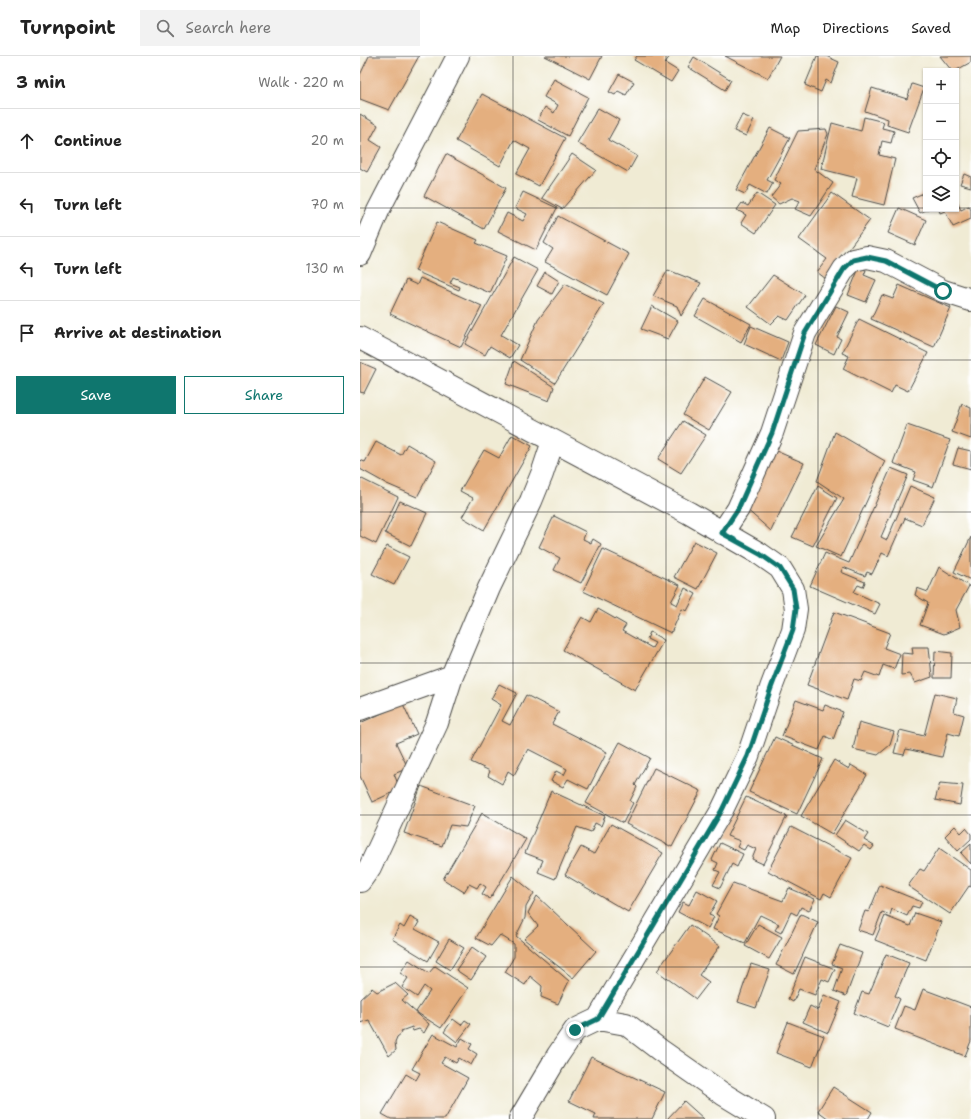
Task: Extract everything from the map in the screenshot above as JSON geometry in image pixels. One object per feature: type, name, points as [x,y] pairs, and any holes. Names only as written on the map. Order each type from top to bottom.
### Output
[{"type":"street","points":[[360,254],[378,211],[458,56]]},
{"type":"street","points":[[722,533],[738,509],[772,433],[805,333],[844,269],[853,260],[867,257],[886,261],[943,291],[971,300]]},
{"type":"street","points":[[360,338],[760,554],[780,568],[793,589],[796,609],[793,630],[771,688],[748,756],[722,810],[598,1019],[575,1030],[558,1055],[520,1119]]},
{"type":"street","points":[[360,881],[370,867],[437,723],[452,676],[489,588],[531,501],[553,441]]},
{"type":"street","points":[[360,709],[452,676]]},
{"type":"street","points":[[598,1019],[626,1024],[723,1094],[764,1119]]},
{"type":"building","points":[[369,56],[419,56],[389,110],[360,99],[360,75]]},
{"type":"building","points":[[545,56],[602,56],[590,79]]},
{"type":"building","points":[[637,56],[670,56],[665,63],[678,71],[671,82],[634,60]]},
{"type":"building","points":[[725,56],[780,56],[768,78]]},
{"type":"building","points":[[817,56],[826,56],[839,62],[831,83],[826,80],[821,92],[805,85]]},
{"type":"building","points":[[940,56],[971,56],[971,62],[959,69],[950,68]]},
{"type":"building","points":[[694,57],[731,80],[725,90],[688,67]]},
{"type":"building","points":[[619,74],[634,82],[626,95],[618,91],[615,95],[609,92]]},
{"type":"building","points":[[554,79],[588,97],[568,136],[538,120],[545,107],[554,113],[558,105],[544,97]]},
{"type":"building","points":[[912,84],[923,88],[908,132],[887,125],[888,119],[865,111],[872,88],[907,99]]},
{"type":"building","points":[[482,94],[565,138],[539,186],[516,174],[530,149],[514,140],[500,166],[456,141]]},
{"type":"building","points":[[598,108],[619,120],[608,140],[637,156],[628,172],[577,143]]},
{"type":"building","points":[[360,114],[378,125],[370,140],[381,147],[367,172],[360,168]]},
{"type":"building","points":[[742,115],[754,120],[746,136],[734,131]]},
{"type":"building","points":[[864,117],[884,122],[882,128],[894,131],[891,143],[882,141],[879,155],[895,159],[884,205],[852,197],[857,178],[821,169],[832,123],[861,131]]},
{"type":"building","points":[[770,128],[790,138],[767,180],[773,183],[767,194],[750,185],[745,194],[736,190]]},
{"type":"building","points":[[826,129],[828,134],[814,169],[833,183],[811,216],[795,209],[800,201],[792,198],[779,204],[771,197],[781,184],[774,180],[798,131]]},
{"type":"building","points":[[446,154],[506,188],[484,229],[424,196]]},
{"type":"building","points":[[572,154],[596,170],[562,209],[542,198]]},
{"type":"building","points":[[964,174],[971,177],[971,187],[960,184]]},
{"type":"building","points":[[523,192],[557,208],[536,250],[498,231],[507,213],[523,221],[527,214],[515,208]]},
{"type":"building","points":[[757,193],[775,205],[756,233],[741,223],[746,215],[737,210],[742,203],[748,206]]},
{"type":"building","points":[[832,193],[870,220],[826,279],[817,272],[827,259],[799,239]]},
{"type":"building","points":[[923,193],[923,212],[920,213],[912,198]]},
{"type":"building","points":[[959,206],[961,210],[969,206],[971,210],[971,219],[953,227],[946,212],[959,212]]},
{"type":"building","points":[[899,208],[926,220],[915,245],[888,233]]},
{"type":"building","points":[[558,216],[629,254],[607,295],[545,262],[553,249],[544,243]]},
{"type":"building","points":[[437,222],[478,240],[476,243],[507,256],[490,293],[453,277],[450,283],[460,287],[459,290],[415,271]]},
{"type":"building","points":[[514,257],[538,270],[501,335],[518,345],[510,358],[490,346],[485,355],[465,344]]},
{"type":"building","points":[[859,268],[866,270],[864,275],[876,280],[866,302],[848,295]]},
{"type":"building","points":[[668,270],[701,283],[681,316],[677,306],[653,296]]},
{"type":"building","points":[[545,272],[559,281],[552,294],[537,286]]},
{"type":"building","points":[[773,275],[805,295],[788,320],[779,316],[771,324],[748,307]]},
{"type":"building","points":[[420,278],[482,306],[461,347],[390,314],[406,280],[417,285]]},
{"type":"building","points":[[565,284],[604,304],[555,383],[520,360],[538,320]]},
{"type":"building","points":[[899,285],[951,308],[934,347],[871,319],[882,295],[893,299]]},
{"type":"building","points":[[705,299],[751,324],[741,342],[695,316]]},
{"type":"building","points":[[652,306],[678,321],[668,339],[641,329]]},
{"type":"building","points":[[836,306],[849,312],[837,337],[841,339],[834,354],[816,345]]},
{"type":"building","points":[[859,319],[928,353],[908,391],[895,385],[891,393],[843,369],[849,356],[842,353]]},
{"type":"building","points":[[751,326],[788,342],[781,361],[744,344]]},
{"type":"building","points":[[514,361],[554,387],[549,401],[506,384]]},
{"type":"building","points":[[360,362],[376,369],[364,393],[360,392]]},
{"type":"building","points":[[705,377],[732,392],[709,430],[683,415]]},
{"type":"building","points":[[962,404],[971,408],[971,439],[952,432]]},
{"type":"building","points":[[683,421],[706,435],[681,473],[658,459]]},
{"type":"building","points":[[907,425],[950,440],[933,487],[913,480],[916,472],[893,463]]},
{"type":"building","points":[[835,432],[885,461],[841,557],[816,546],[844,499],[817,481]]},
{"type":"building","points":[[512,435],[532,446],[484,530],[462,517],[473,498],[460,491],[484,450],[499,458]]},
{"type":"building","points":[[376,442],[401,455],[407,444],[436,461],[417,497],[387,484],[360,469],[360,460],[365,462]]},
{"type":"building","points":[[958,448],[971,451],[971,469],[953,464]]},
{"type":"building","points":[[776,451],[804,463],[771,531],[744,507]]},
{"type":"building","points":[[891,468],[908,475],[881,537],[887,540],[910,486],[935,497],[922,525],[905,518],[888,556],[882,553],[872,574],[867,572],[865,576],[843,567],[841,572],[865,582],[863,587],[858,585],[854,592],[880,604],[875,614],[810,586],[825,553],[849,563]]},
{"type":"building","points":[[360,478],[398,497],[376,544],[360,536]]},
{"type":"building","points":[[818,486],[837,498],[813,546],[792,537]]},
{"type":"building","points":[[400,501],[427,513],[411,546],[385,533]]},
{"type":"building","points":[[554,516],[586,532],[583,539],[591,543],[593,539],[601,544],[581,583],[554,570],[560,558],[539,547]]},
{"type":"building","points":[[971,537],[971,580],[954,572]]},
{"type":"building","points":[[694,541],[717,553],[698,589],[674,577]]},
{"type":"building","points":[[387,546],[409,557],[394,585],[372,574]]},
{"type":"building","points":[[603,549],[680,585],[671,602],[677,605],[685,588],[696,594],[687,611],[682,609],[671,633],[583,591]]},
{"type":"building","points":[[939,567],[969,586],[956,610],[960,627],[944,634],[920,625],[928,603],[915,595],[917,588],[928,592]]},
{"type":"building","points":[[598,609],[626,625],[622,631],[652,648],[655,643],[647,639],[650,632],[664,640],[635,690],[563,650],[582,617],[591,622]]},
{"type":"building","points":[[834,612],[890,633],[884,648],[900,654],[894,669],[883,665],[879,677],[865,672],[861,681],[854,679],[847,700],[807,685]]},
{"type":"building","points":[[912,647],[929,647],[932,677],[915,683],[910,674],[901,675],[902,653],[913,654]]},
{"type":"building","points":[[935,651],[952,653],[951,678],[934,678]]},
{"type":"building","points":[[499,684],[517,693],[502,721],[510,725],[526,695],[559,712],[552,724],[607,752],[588,789],[568,779],[563,787],[551,781],[556,771],[564,775],[567,769],[528,749],[514,775],[508,771],[502,784],[488,776],[490,771],[471,762],[501,705],[491,699]]},
{"type":"building","points":[[935,693],[957,698],[954,712],[964,715],[959,736],[948,733],[942,757],[906,749],[904,755],[894,753],[900,730],[924,736]]},
{"type":"building","points":[[796,700],[823,710],[825,705],[843,712],[833,740],[825,736],[819,750],[782,736]]},
{"type":"building","points":[[403,704],[417,734],[396,743],[408,768],[394,774],[400,789],[372,802],[360,776],[360,723]]},
{"type":"building","points":[[859,722],[894,732],[890,745],[878,755],[853,749]]},
{"type":"building","points":[[775,737],[823,759],[797,814],[749,792]]},
{"type":"building","points":[[620,742],[650,758],[635,785],[637,787],[630,801],[633,803],[623,823],[586,803]]},
{"type":"building","points":[[834,760],[849,769],[851,765],[867,775],[832,834],[801,816]]},
{"type":"building","points":[[654,768],[701,791],[672,847],[626,824]]},
{"type":"building","points":[[940,783],[963,785],[960,805],[935,800]]},
{"type":"building","points":[[421,786],[475,806],[466,827],[450,825],[442,846],[404,833]]},
{"type":"building","points":[[551,791],[605,816],[601,826],[595,823],[591,832],[577,827],[555,879],[538,872],[543,860],[525,853]]},
{"type":"building","points":[[746,797],[787,816],[763,864],[752,859],[756,849],[747,845],[744,850],[737,847],[740,841],[727,836]]},
{"type":"building","points":[[482,813],[526,839],[490,899],[482,894],[486,887],[480,883],[477,888],[469,884],[464,892],[443,879]]},
{"type":"building","points":[[845,820],[868,834],[864,840],[874,846],[871,850],[864,845],[859,851],[835,835]]},
{"type":"building","points":[[611,824],[663,853],[628,912],[565,875],[581,847],[594,854]]},
{"type":"building","points":[[955,826],[961,833],[966,828],[971,834],[971,839],[958,851],[945,836]]},
{"type":"building","points":[[791,827],[852,858],[831,897],[824,893],[821,899],[768,871]]},
{"type":"building","points":[[720,843],[743,854],[737,867],[732,864],[720,888],[713,885],[720,872],[715,870],[718,863],[712,860]]},
{"type":"building","points":[[971,844],[971,864],[961,853]]},
{"type":"building","points":[[939,848],[971,870],[971,887],[969,886],[950,914],[908,886],[920,869],[924,871]]},
{"type":"building","points":[[513,876],[534,893],[526,907],[525,918],[516,936],[569,981],[558,1004],[541,997],[542,986],[530,976],[525,985],[505,972],[514,957],[514,944],[500,935],[491,946],[476,938]]},
{"type":"building","points":[[733,883],[783,901],[789,888],[815,899],[809,911],[801,907],[797,915],[791,912],[781,933],[775,930],[779,924],[760,915],[745,943],[713,929],[719,916],[716,914]]},
{"type":"building","points":[[880,885],[922,902],[919,908],[912,906],[907,916],[892,909],[890,915],[882,912],[873,935],[858,930],[865,911],[869,912]]},
{"type":"building","points":[[697,890],[717,901],[709,915],[714,917],[708,928],[678,912],[683,902],[689,905]]},
{"type":"building","points":[[537,896],[596,951],[573,978],[524,939],[538,926],[528,913]]},
{"type":"building","points":[[915,913],[941,922],[926,960],[875,940],[885,916],[910,926]]},
{"type":"building","points":[[801,914],[818,922],[794,974],[776,965]]},
{"type":"building","points":[[410,917],[419,922],[415,929],[439,942],[428,961],[392,939],[400,925],[404,928]]},
{"type":"building","points":[[758,924],[782,937],[769,959],[745,946]]},
{"type":"building","points":[[690,925],[720,946],[699,975],[709,982],[696,999],[657,971]]},
{"type":"building","points":[[449,939],[464,948],[450,970],[436,961]]},
{"type":"building","points":[[840,945],[862,953],[846,996],[834,991],[842,968],[832,964]]},
{"type":"building","points":[[472,947],[486,957],[471,980],[456,970]]},
{"type":"building","points":[[886,954],[909,963],[895,996],[900,999],[888,1027],[854,1013],[862,992],[869,994]]},
{"type":"building","points":[[805,957],[835,969],[829,982],[822,979],[815,995],[799,989],[793,1002],[788,999]]},
{"type":"building","points":[[409,960],[429,973],[435,966],[468,988],[441,1028],[416,1012],[430,991],[424,986],[417,997],[402,987],[408,978],[400,973]]},
{"type":"building","points":[[751,964],[770,970],[756,1008],[738,1002]]},
{"type":"building","points":[[395,983],[408,995],[402,1000],[429,1024],[424,1033],[419,1029],[413,1031],[412,1027],[401,1031],[402,1033],[397,1037],[395,1042],[396,1050],[389,1056],[369,1020],[360,1023],[360,999],[372,988],[377,992]]},
{"type":"building","points":[[923,989],[971,1007],[971,1041],[965,1056],[895,1029],[904,1006],[915,1010]]},
{"type":"building","points":[[824,995],[841,1002],[828,1033],[803,1022],[810,1006],[818,1010]]},
{"type":"building","points":[[453,1019],[461,1025],[465,1020],[471,1024],[457,1042],[444,1032]]},
{"type":"building","points":[[788,1022],[824,1036],[812,1067],[776,1053]]},
{"type":"building","points":[[433,1034],[457,1047],[462,1038],[472,1044],[469,1049],[477,1054],[471,1065],[459,1058],[456,1063],[445,1057],[441,1063],[468,1078],[445,1119],[391,1119],[382,1114],[406,1074],[416,1080],[420,1073],[412,1069]]},
{"type":"building","points":[[591,1057],[665,1092],[652,1119],[594,1119],[596,1114],[569,1101]]},
{"type":"building","points":[[833,1087],[872,1112],[868,1119],[829,1119],[818,1111]]},
{"type":"building","points":[[684,1101],[704,1119],[667,1119]]},
{"type":"route","points":[[575,1030],[598,1019],[722,810],[748,756],[771,688],[793,630],[796,609],[793,589],[780,568],[760,554],[722,533],[738,509],[772,433],[805,333],[844,269],[853,260],[867,257],[886,261],[943,291]]}]
